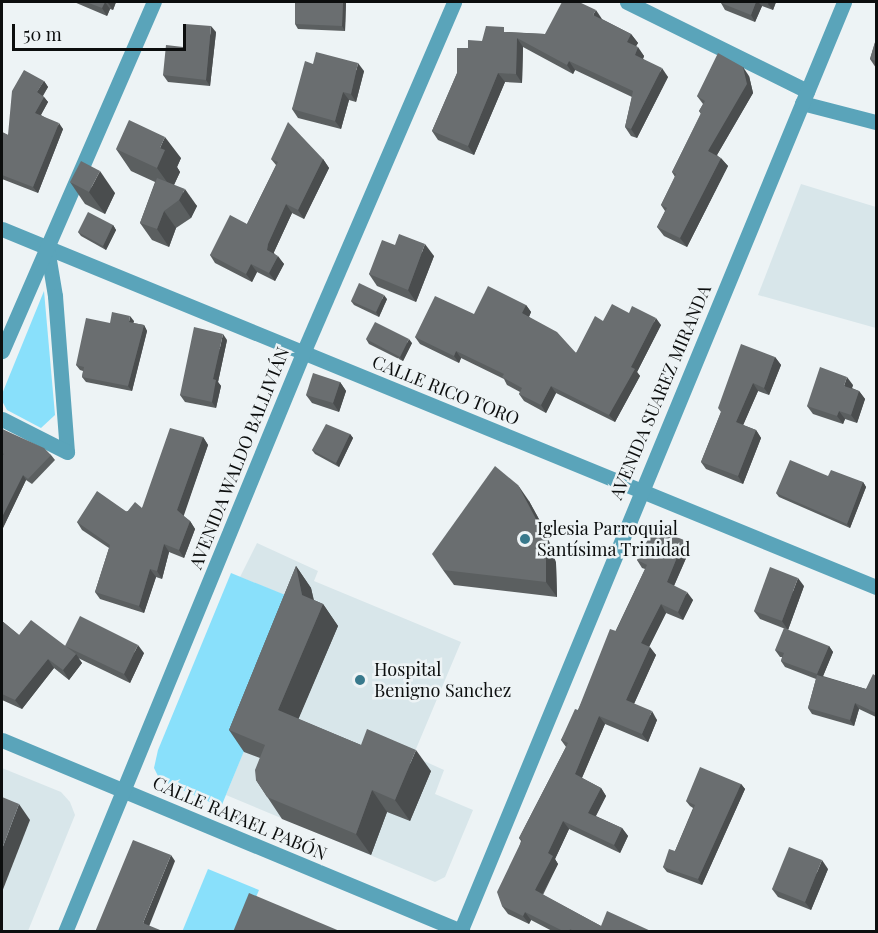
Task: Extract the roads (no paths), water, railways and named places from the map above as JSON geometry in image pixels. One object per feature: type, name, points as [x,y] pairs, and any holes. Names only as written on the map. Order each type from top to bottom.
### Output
[{"type":"street","points":[[2,351],[154,2]]},
{"type":"street","name":"AVENIDA WALDO BALLIVIÁN","points":[[65,932],[303,353],[454,2]]},
{"type":"street","points":[[627,2],[804,97],[876,122]]},
{"type":"street","name":"AVENIDA SUAREZ MIRANDA","points":[[461,931],[640,490],[844,2]]},
{"type":"street","name":"CALLE RICO TORO","points":[[2,229],[876,587]]},
{"type":"street","points":[[2,419],[68,452],[55,297],[47,248]]},
{"type":"street","name":"CALLE RAFAEL PABÓN","points":[[2,740],[461,931]]},
{"type":"place","name":"Iglesia Parroquial Santísima Trinidad","points":[[525,539]]},
{"type":"place","name":"Hospital Benigno Sanchez","points":[[360,680]]}]
